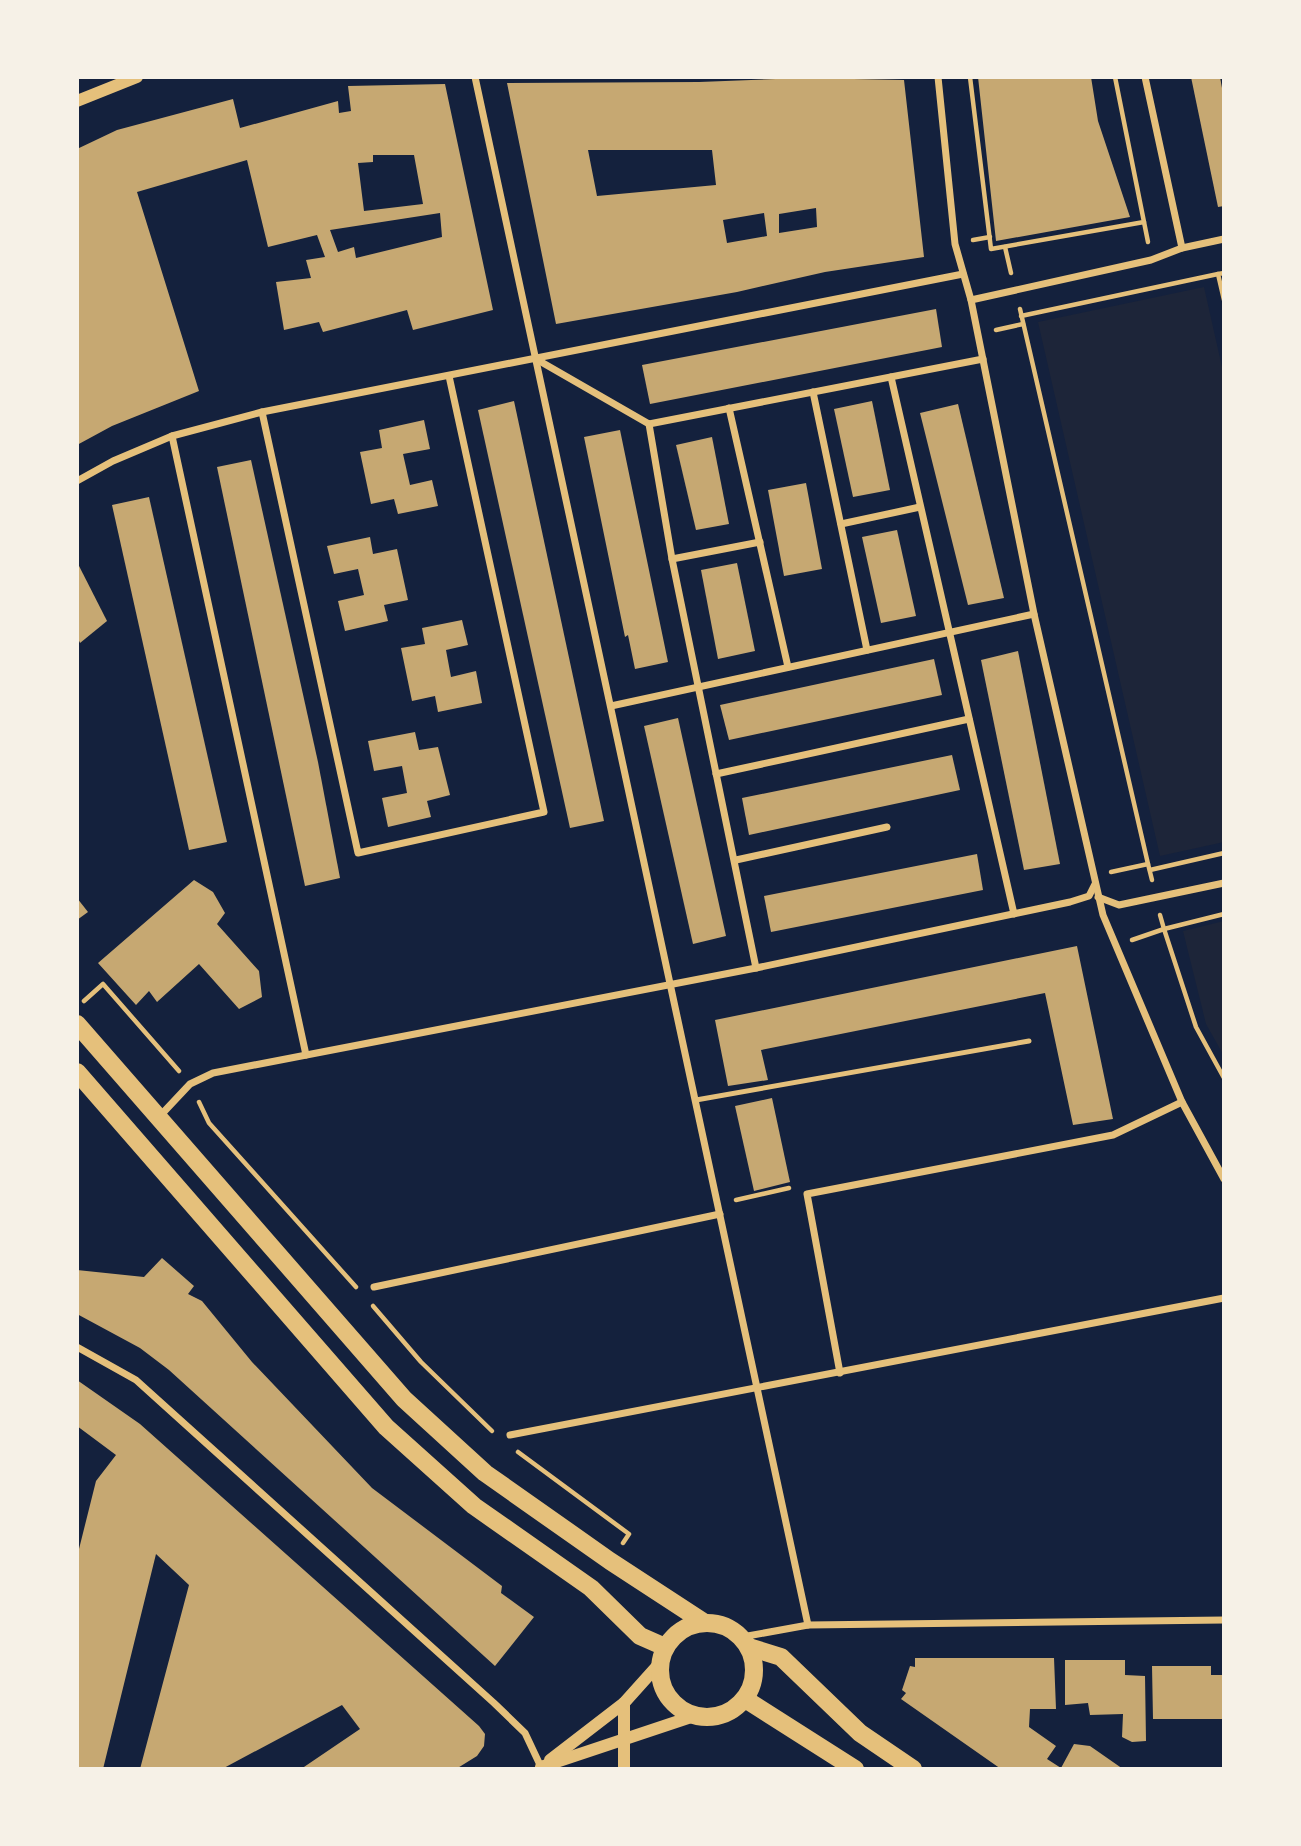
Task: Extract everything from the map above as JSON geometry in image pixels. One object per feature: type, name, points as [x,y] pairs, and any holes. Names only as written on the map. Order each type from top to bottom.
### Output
[{"type":"main road","points":[[77,1024],[404,1399],[485,1472],[610,1561],[705,1622],[725,1626],[745,1642],[781,1657],[860,1733],[913,1769]]},
{"type":"main road","points":[[80,1081],[386,1427],[474,1506],[591,1588],[662,1655]]},
{"type":"main road","points":[[705,1622],[682,1629],[662,1655],[662,1686],[674,1705],[694,1716],[713,1718],[731,1712],[745,1699],[755,1673],[745,1642]]},
{"type":"main road","points":[[745,1699],[855,1769]]},
{"type":"street","points":[[77,102],[137,77]]},
{"type":"street","points":[[475,77],[808,1625]]},
{"type":"street","points":[[938,77],[955,244],[971,300],[1034,614],[1098,897],[1103,915],[1182,1102],[1224,1179]]},
{"type":"street","points":[[1146,77],[1182,248]]},
{"type":"street","points":[[971,300],[1151,260],[1182,248],[1224,239]]},
{"type":"street","points":[[77,481],[172,436],[262,412],[963,274]]},
{"type":"street","points":[[536,359],[649,424],[983,359]]},
{"type":"street","points":[[262,412],[358,853],[544,812],[449,376]]},
{"type":"street","points":[[891,377],[1014,914]]},
{"type":"street","points":[[813,392],[867,650]]},
{"type":"street","points":[[729,408],[788,667]]},
{"type":"street","points":[[649,424],[697,687],[736,860],[756,968]]},
{"type":"street","points":[[172,436],[306,1055]]},
{"type":"street","points":[[841,523],[920,507]]},
{"type":"street","points":[[672,559],[760,542]]},
{"type":"street","points":[[611,706],[1034,614]]},
{"type":"street","points":[[716,774],[969,719]]},
{"type":"street","points":[[736,860],[887,827]]},
{"type":"street","points":[[1098,897],[1111,905],[1119,905],[1224,883]]},
{"type":"street","points":[[158,1118],[190,1084],[213,1073],[756,968],[1084,899],[1094,890],[1095,884]]},
{"type":"street","points":[[840,1373],[807,1194],[1113,1135],[1182,1102]]},
{"type":"street","points":[[374,1287],[720,1214]]},
{"type":"street","points":[[510,1435],[1224,1298]]},
{"type":"street","points":[[77,1347],[136,1380],[484,1693],[525,1733],[541,1768]]},
{"type":"street","points":[[745,1642],[808,1625],[1224,1620]]},
{"type":"street","points":[[541,1768],[624,1703],[662,1655]]},
{"type":"street","points":[[624,1703],[624,1769]]},
{"type":"street","points":[[541,1768],[694,1716]]},
{"type":"lane","points":[[696,1101],[1029,1041]]},
{"type":"path","points":[[970,77],[991,249],[1144,222]]},
{"type":"path","points":[[1115,77],[1149,250]]},
{"type":"path","points":[[969,241],[990,237]]},
{"type":"path","points":[[1005,247],[1013,281]]},
{"type":"path","points":[[1021,316],[1221,274],[1224,300]]},
{"type":"path","points":[[1017,300],[1153,888]]},
{"type":"path","points":[[992,331],[1023,324]]},
{"type":"path","points":[[1110,873],[1224,853]]},
{"type":"path","points":[[1158,907],[1196,1027],[1224,1078]]},
{"type":"path","points":[[1131,940],[1224,915]]},
{"type":"path","points":[[77,1006],[103,984],[190,1084],[209,1123],[359,1290]]},
{"type":"path","points":[[719,1205],[799,1186],[807,1194]]},
{"type":"path","points":[[368,1301],[421,1362],[499,1437]]},
{"type":"path","points":[[509,1445],[629,1534],[610,1561]]},
{"type":"shaded area","points":[[1204,287],[1224,376],[1224,842],[1160,856],[1038,322]]},
{"type":"shaded area","points":[[1224,921],[1224,1056],[1206,1024],[1183,931]]},
{"type":"building","points":[[978,77],[1091,77],[1098,121],[1130,217],[996,241]]},
{"type":"building","points":[[1191,77],[1220,77],[1224,99],[1224,206],[1218,207]]},
{"type":"building","points":[[803,78],[904,80],[924,257],[825,272],[737,292],[556,324],[507,83],[699,82]],"holes":[[[588,150],[712,150],[716,185],[597,196]],[[816,208],[817,227],[779,233],[779,214]],[[764,213],[767,236],[727,243],[723,220]]]},
{"type":"building","points":[[445,84],[493,310],[413,330],[407,310],[323,332],[319,322],[284,330],[276,282],[311,278],[306,260],[325,257],[317,235],[268,247],[247,160],[137,192],[199,391],[112,426],[77,445],[77,149],[117,130],[233,99],[240,128],[338,101],[339,113],[351,111],[348,86]],"holes":[[[373,155],[414,155],[423,204],[364,211],[358,163],[373,162]],[[440,213],[442,237],[356,258],[354,247],[338,252],[330,230]]]},
{"type":"building","points":[[936,309],[942,347],[650,404],[642,365]]},
{"type":"building","points":[[514,401],[604,821],[570,828],[478,410]]},
{"type":"building","points":[[872,401],[890,490],[853,497],[834,409]]},
{"type":"building","points":[[958,404],[1004,598],[968,605],[920,413]]},
{"type":"building","points":[[424,420],[430,449],[403,454],[410,485],[432,480],[438,506],[398,514],[394,499],[371,504],[360,452],[382,448],[379,430]]},
{"type":"building","points":[[620,430],[668,662],[635,669],[628,635],[625,637],[584,437]]},
{"type":"building","points":[[712,437],[729,524],[696,530],[676,445]]},
{"type":"building","points":[[251,460],[318,762],[340,878],[305,886],[217,467]]},
{"type":"building","points":[[806,483],[822,569],[784,576],[768,490]]},
{"type":"building","points":[[149,497],[227,842],[189,850],[112,505]]},
{"type":"building","points":[[897,530],[916,616],[881,623],[862,537]]},
{"type":"building","points":[[370,537],[373,554],[397,549],[408,600],[384,605],[388,621],[345,631],[338,601],[364,595],[358,569],[334,574],[327,546]]},
{"type":"building","points":[[77,562],[107,621],[80,643],[77,636]]},
{"type":"building","points":[[737,563],[755,651],[718,659],[701,570]]},
{"type":"building","points":[[462,620],[468,645],[446,650],[451,677],[476,671],[482,703],[438,712],[435,696],[412,701],[401,648],[425,644],[422,628]]},
{"type":"building","points":[[1018,651],[1060,864],[1024,870],[981,660]]},
{"type":"building","points":[[934,659],[942,695],[729,740],[720,705]]},
{"type":"building","points":[[678,718],[726,936],[693,944],[644,726]]},
{"type":"building","points":[[415,732],[419,750],[438,747],[450,795],[427,801],[431,817],[388,827],[382,798],[407,793],[402,766],[374,771],[368,741]]},
{"type":"building","points":[[952,755],[960,790],[749,835],[742,798]]},
{"type":"building","points":[[977,854],[983,890],[771,932],[764,896]]},
{"type":"building","points":[[194,880],[213,892],[225,913],[217,924],[259,971],[262,997],[239,1009],[199,964],[157,1002],[149,991],[136,1005],[98,963]]},
{"type":"building","points":[[77,898],[88,912],[77,920]]},
{"type":"building","points":[[1077,946],[1113,1119],[1073,1125],[1045,993],[761,1050],[768,1080],[728,1086],[715,1020]]},
{"type":"building","points":[[772,1098],[790,1182],[754,1191],[735,1106]]},
{"type":"building","points":[[162,1258],[194,1286],[188,1294],[202,1301],[252,1362],[372,1488],[502,1586],[501,1593],[534,1617],[495,1666],[169,1370],[140,1348],[77,1314],[77,1270],[144,1277]]},
{"type":"building","points":[[77,1380],[140,1424],[479,1726],[485,1734],[484,1746],[477,1756],[456,1769],[301,1769],[360,1729],[342,1705],[222,1769],[140,1769],[189,1585],[156,1554],[103,1769],[77,1769],[77,1557],[96,1481],[116,1455],[77,1426]]},
{"type":"building","points":[[915,1658],[1054,1658],[1056,1709],[1030,1709],[1029,1727],[1056,1746],[1047,1759],[1061,1768],[1074,1744],[1090,1746],[1123,1769],[1001,1769],[901,1699],[906,1693],[902,1690],[910,1666],[915,1667]]},
{"type":"building","points":[[1065,1660],[1125,1660],[1125,1675],[1145,1676],[1146,1741],[1132,1742],[1122,1737],[1123,1714],[1090,1715],[1088,1703],[1065,1705]]},
{"type":"building","points":[[1152,1666],[1211,1666],[1211,1675],[1224,1675],[1224,1719],[1153,1719]]}]
